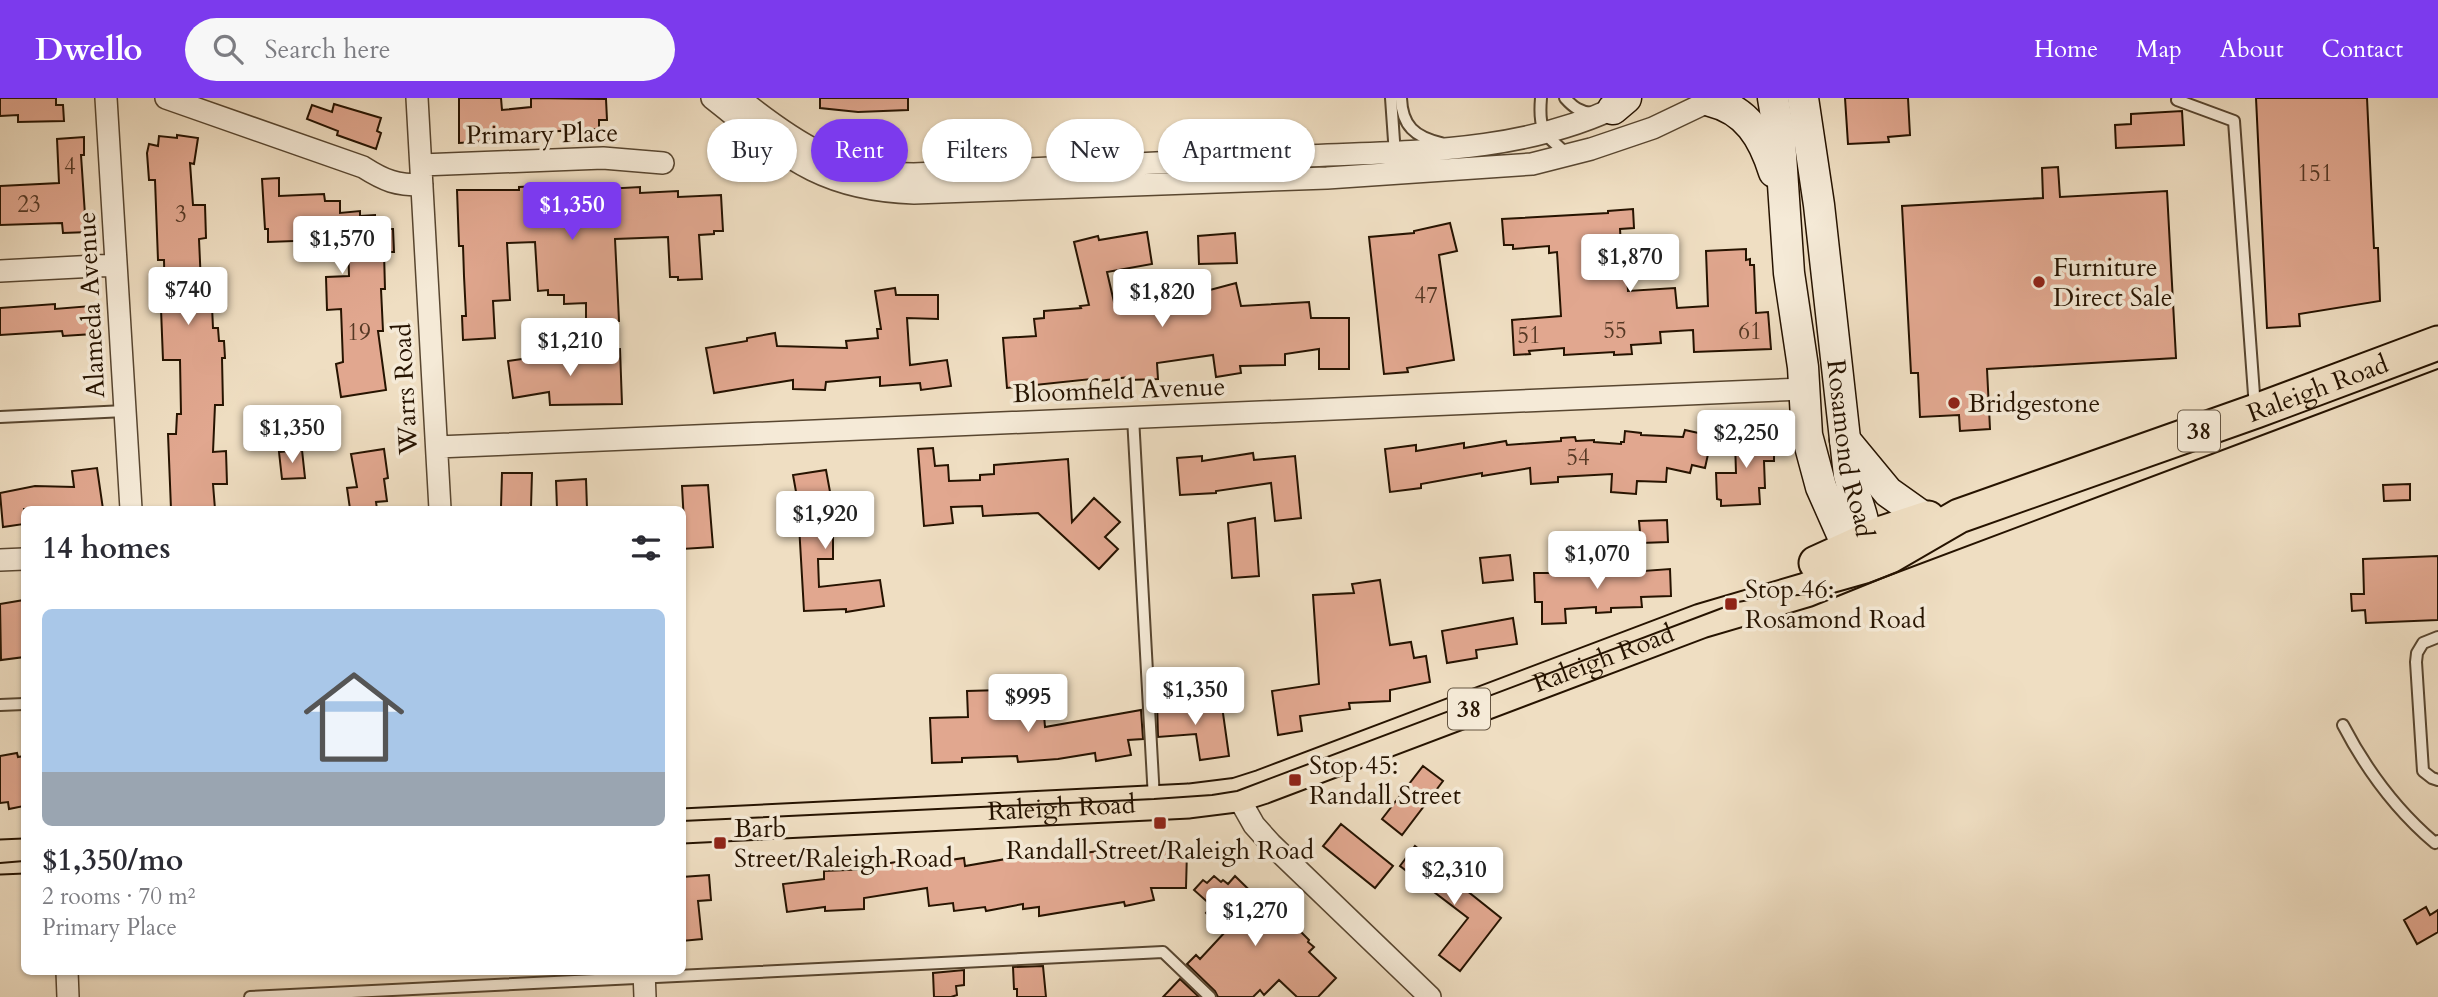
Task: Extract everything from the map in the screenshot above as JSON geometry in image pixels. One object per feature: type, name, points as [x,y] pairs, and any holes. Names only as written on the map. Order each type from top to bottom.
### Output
[{"type":"main road","name":"Raleigh Road","points":[[1858,552],[1890,556],[1959,516],[2256,411],[2438,343]]},
{"type":"main road","name":"Raleigh Road","points":[[686,826],[1154,803],[1237,795],[1262,788],[1701,621],[1926,519],[1959,516]]},
{"type":"main road","points":[[0,857],[21,856]]},
{"type":"street","name":"Alameda Avenue","points":[[106,98],[131,506]]},
{"type":"street","name":"Primary Place","points":[[166,98],[363,167],[397,184],[422,173],[603,158],[663,163]]},
{"type":"street","name":"Warrs Road","points":[[417,98],[440,506]]},
{"type":"street","points":[[712,98],[792,161],[841,183],[890,192],[980,182]]},
{"type":"street","points":[[739,98],[764,118],[824,156],[873,172],[922,174]]},
{"type":"street","name":"Rosamond Road","points":[[1773,98],[1780,139],[1789,273],[1803,378],[1807,435],[1821,487],[1858,552]]},
{"type":"street","name":"Rosamond Road","points":[[1803,98],[1849,475],[1864,517],[1858,552]]},
{"type":"street","points":[[1032,179],[1288,180],[1532,164],[1569,156],[1653,128],[1713,100],[1735,110],[1754,130],[1771,164],[1784,202]]},
{"type":"street","points":[[1032,177],[1497,144],[1590,119],[1625,102]]},
{"type":"street","points":[[0,271],[116,265]]},
{"type":"street","points":[[1789,273],[1826,271]]},
{"type":"street","points":[[1803,378],[1835,363]]},
{"type":"street","name":"Bloomfield Avenue","points":[[437,447],[1133,417],[1803,378]]},
{"type":"street","points":[[1845,440],[1888,492],[1926,519]]},
{"type":"street","points":[[0,560],[21,559]]},
{"type":"street","points":[[1237,795],[1254,825],[1271,844],[1430,997]]},
{"type":"street","points":[[67,975],[68,997]]},
{"type":"lane","points":[[1391,98],[1396,174]]},
{"type":"lane","points":[[1401,98],[1404,115],[1416,134],[1424,139],[1456,146]]},
{"type":"lane","points":[[1541,98],[1543,132],[1569,156]]},
{"type":"lane","points":[[1565,98],[1573,107],[1583,112],[1598,113],[1625,102]]},
{"type":"lane","points":[[2177,100],[2234,121],[2256,411]]},
{"type":"lane","points":[[0,417],[125,411]]},
{"type":"lane","points":[[1133,417],[1154,803]]},
{"type":"lane","points":[[2438,637],[2423,643],[2417,653],[2416,662],[2423,771],[2438,780]]},
{"type":"lane","points":[[0,705],[21,704]]},
{"type":"lane","points":[[2343,725],[2355,748],[2408,820],[2435,843],[2438,841]]},
{"type":"lane","points":[[250,997],[644,982],[1163,952],[1210,997]]},
{"type":"building","points":[[0,98],[56,98],[56,105],[63,105],[64,121],[18,122],[18,115],[0,116]]},
{"type":"building","points":[[459,98],[501,98],[502,110],[531,107],[531,98],[606,99],[607,120],[599,120],[599,129],[521,133],[521,136],[488,137],[489,141],[459,143]]},
{"type":"building","points":[[820,98],[908,98],[908,110],[858,112],[820,108]]},
{"type":"building","points":[[1845,98],[1908,98],[1910,135],[1888,137],[1889,142],[1848,144]]},
{"type":"building","points":[[2256,98],[2367,98],[2374,248],[2378,248],[2380,301],[2299,314],[2300,326],[2267,328]]},
{"type":"building","points":[[334,104],[381,118],[377,131],[381,133],[376,149],[337,135],[338,131],[307,119],[312,105],[332,112]]},
{"type":"building","points":[[2182,111],[2184,145],[2116,148],[2115,125],[2131,124],[2131,114]]},
{"type":"building","points":[[177,135],[198,138],[194,164],[190,163],[193,205],[205,205],[206,238],[199,239],[201,284],[211,284],[213,328],[218,328],[219,341],[224,341],[223,405],[215,405],[213,452],[226,451],[227,484],[213,484],[215,506],[171,506],[168,434],[176,434],[177,414],[181,414],[180,360],[163,360],[161,309],[165,309],[164,260],[158,260],[155,180],[149,180],[147,153],[149,144],[158,146],[159,136],[177,138]]},
{"type":"building","points":[[84,137],[84,155],[81,155],[85,215],[88,214],[89,232],[63,233],[62,223],[0,225],[0,186],[59,183],[57,139]]},
{"type":"building","name":"Furniture Direct Sale","points":[[2058,167],[2060,197],[2167,191],[2176,358],[1987,369],[1990,429],[1960,431],[1959,415],[1920,417],[1918,373],[1911,373],[1902,206],[2043,198],[2042,168]]},
{"type":"building","points":[[279,178],[279,196],[324,194],[325,201],[340,201],[340,213],[360,211],[360,216],[375,215],[375,229],[393,229],[394,252],[384,252],[385,289],[381,289],[383,331],[378,331],[386,390],[341,397],[336,364],[343,362],[341,309],[327,310],[326,277],[349,276],[348,242],[268,242],[262,179]]},
{"type":"building","points":[[605,183],[605,189],[640,187],[640,193],[678,191],[678,197],[721,195],[723,231],[699,235],[702,279],[678,280],[678,277],[670,277],[668,237],[615,239],[619,321],[586,320],[586,303],[564,304],[564,295],[548,295],[548,290],[538,291],[535,242],[507,243],[510,300],[493,301],[495,338],[463,340],[462,316],[466,316],[457,190],[519,190],[519,187]]},
{"type":"building","points":[[1633,209],[1634,228],[1620,229],[1622,262],[1626,262],[1628,291],[1675,288],[1677,308],[1708,306],[1706,251],[1746,249],[1746,260],[1750,259],[1750,265],[1754,265],[1756,313],[1768,312],[1771,349],[1694,352],[1693,330],[1660,332],[1661,343],[1631,345],[1632,354],[1614,355],[1614,352],[1564,355],[1564,348],[1514,355],[1512,320],[1561,316],[1557,252],[1549,253],[1549,246],[1513,249],[1513,245],[1504,245],[1502,219]]},
{"type":"building","points":[[1450,223],[1457,251],[1439,255],[1454,360],[1407,368],[1408,372],[1384,374],[1369,237],[1414,233]]},
{"type":"building","points":[[1147,232],[1152,264],[1107,272],[1114,302],[1150,294],[1154,311],[1208,303],[1206,291],[1236,283],[1241,306],[1309,302],[1311,318],[1349,318],[1349,369],[1319,369],[1319,349],[1285,354],[1285,365],[1240,366],[1241,373],[1216,377],[1213,355],[1157,363],[1158,379],[1129,380],[1129,377],[1092,382],[1091,379],[1007,388],[1003,338],[1036,336],[1034,319],[1044,318],[1044,311],[1089,305],[1074,242],[1098,236],[1099,240]]},
{"type":"building","points":[[1235,233],[1237,263],[1199,264],[1198,236]]},
{"type":"building","points":[[895,288],[896,295],[938,295],[938,319],[907,318],[910,365],[947,360],[951,386],[921,390],[920,383],[880,386],[880,377],[826,382],[825,390],[793,389],[793,380],[714,393],[706,348],[775,333],[777,346],[847,348],[846,341],[878,338],[877,329],[881,329],[875,291]]},
{"type":"building","points":[[55,304],[55,309],[91,306],[93,334],[63,336],[62,331],[0,335],[0,308]]},
{"type":"building","points":[[620,349],[622,404],[550,405],[549,392],[513,398],[508,361],[536,357],[589,356],[589,350]]},
{"type":"building","points":[[1762,424],[1762,433],[1766,432],[1767,447],[1774,446],[1774,461],[1764,461],[1765,488],[1759,488],[1760,504],[1721,506],[1721,500],[1717,499],[1716,473],[1736,473],[1735,441],[1740,442],[1739,434],[1746,433],[1746,425]]},
{"type":"building","points":[[1685,430],[1712,436],[1705,468],[1692,465],[1690,473],[1667,468],[1666,482],[1637,481],[1636,494],[1611,492],[1612,474],[1558,477],[1558,482],[1531,484],[1530,468],[1482,476],[1482,473],[1421,484],[1421,488],[1390,492],[1385,449],[1416,445],[1416,451],[1464,443],[1464,448],[1506,441],[1507,445],[1561,441],[1561,438],[1575,437],[1576,441],[1594,440],[1621,444],[1624,442],[1625,431],[1641,435],[1683,437]]},
{"type":"building","points":[[933,448],[935,466],[948,465],[949,481],[980,480],[980,475],[994,474],[994,465],[1068,459],[1072,522],[1094,498],[1120,522],[1105,537],[1118,549],[1099,569],[1038,513],[983,516],[982,506],[951,507],[953,523],[924,526],[918,449]]},
{"type":"building","points":[[384,449],[388,478],[384,479],[387,501],[376,502],[377,506],[350,506],[347,488],[357,487],[351,454]]},
{"type":"building","points":[[302,450],[305,478],[282,479],[279,452]]},
{"type":"building","points":[[1253,453],[1254,460],[1295,456],[1301,518],[1275,521],[1271,483],[1216,493],[1180,495],[1177,458],[1202,456],[1202,461]]},
{"type":"building","points":[[97,468],[103,506],[21,506],[21,524],[3,527],[0,493],[35,486],[74,487],[72,471]]},
{"type":"building","points":[[826,470],[833,508],[833,559],[818,559],[819,587],[880,580],[884,606],[846,612],[846,609],[804,611],[799,525],[802,525],[793,475]]},
{"type":"building","points":[[502,473],[532,473],[531,506],[501,506]]},
{"type":"building","points":[[586,479],[587,506],[557,506],[556,481]]},
{"type":"building","points":[[2410,484],[2410,500],[2384,501],[2383,485]]},
{"type":"building","points":[[708,485],[713,547],[686,549],[686,506],[683,506],[682,486]]},
{"type":"building","points":[[1255,518],[1259,576],[1232,578],[1228,523]]},
{"type":"building","points":[[1667,520],[1668,542],[1641,543],[1639,521]]},
{"type":"building","points":[[1510,555],[1513,580],[1483,583],[1480,558]]},
{"type":"building","points":[[2438,556],[2438,620],[2366,623],[2365,610],[2352,611],[2351,594],[2364,594],[2363,559]]},
{"type":"building","points":[[1670,569],[1671,596],[1641,597],[1642,607],[1611,608],[1611,612],[1596,613],[1596,607],[1565,609],[1566,623],[1542,624],[1542,602],[1535,602],[1534,573],[1590,575]]},
{"type":"building","points":[[1380,580],[1390,645],[1411,642],[1414,658],[1426,656],[1430,682],[1390,690],[1390,701],[1349,703],[1350,709],[1300,716],[1302,731],[1278,735],[1272,691],[1319,684],[1313,595],[1354,593],[1352,584]]},
{"type":"building","points":[[21,600],[21,657],[1,660],[0,604]]},
{"type":"building","points":[[1513,618],[1517,644],[1476,650],[1477,658],[1447,663],[1442,631]]},
{"type":"building","points":[[1001,690],[1002,718],[1044,715],[1045,727],[1141,710],[1143,739],[1128,740],[1131,755],[1096,761],[1095,753],[1018,762],[1017,756],[962,758],[962,762],[932,763],[930,718],[968,717],[967,691]]},
{"type":"building","points":[[1183,699],[1184,711],[1222,706],[1229,756],[1200,760],[1196,734],[1158,737],[1157,701]]},
{"type":"building","points":[[17,753],[18,757],[21,756],[21,807],[9,809],[8,802],[0,803],[0,756]]},
{"type":"building","points":[[1423,766],[1443,781],[1402,835],[1382,819]]},
{"type":"building","points":[[1341,824],[1393,866],[1375,888],[1323,846]]},
{"type":"building","points":[[1415,846],[1469,886],[1466,890],[1501,918],[1460,971],[1439,955],[1468,918],[1400,866]]},
{"type":"building","points":[[1138,850],[1187,851],[1186,888],[1151,888],[1154,900],[1125,906],[1124,902],[1039,916],[1039,907],[1023,909],[1023,904],[986,911],[985,907],[954,911],[953,903],[929,906],[927,888],[864,898],[864,909],[825,911],[825,907],[787,912],[783,884],[824,879],[824,871],[868,869],[867,867],[908,860],[909,866],[964,858],[965,866],[1048,853],[1048,858],[1099,851],[1100,859]]},
{"type":"building","points":[[709,875],[711,900],[698,901],[702,939],[686,941],[686,877]]},
{"type":"building","points":[[1214,876],[1228,884],[1235,876],[1284,924],[1288,919],[1309,940],[1314,947],[1309,952],[1336,978],[1318,997],[1297,997],[1279,980],[1264,995],[1260,990],[1253,997],[1218,997],[1187,964],[1196,955],[1200,959],[1226,931],[1206,913],[1212,906],[1194,890],[1203,880],[1207,883]]},
{"type":"building","points":[[2426,907],[2430,915],[2438,910],[2438,932],[2417,944],[2404,920]]},
{"type":"building","points":[[1043,966],[1046,997],[1017,997],[1013,967]]},
{"type":"building","points":[[964,970],[964,985],[956,986],[957,995],[934,997],[933,973]]},
{"type":"building","points":[[1180,979],[1199,997],[1163,997]]},
{"type":"tram line","points":[[686,821],[1154,799],[1237,791],[1738,602],[1771,596],[1830,594],[1869,583],[2438,369]]},
{"type":"tram line","points":[[0,863],[21,861]]},
{"type":"place","name":"Furniture Direct Sale","points":[[2039,282]]},
{"type":"place","name":"Bridgestone","points":[[1954,403]]},
{"type":"place","name":"Stop 46: Rosamond Road","points":[[1731,604]]},
{"type":"place","name":"Stop 45: Randall Street","points":[[1295,780]]},
{"type":"place","name":"Randall Street/Raleigh Road","points":[[1160,823]]},
{"type":"place","name":"Barb Street/Raleigh Road","points":[[720,843]]}]
